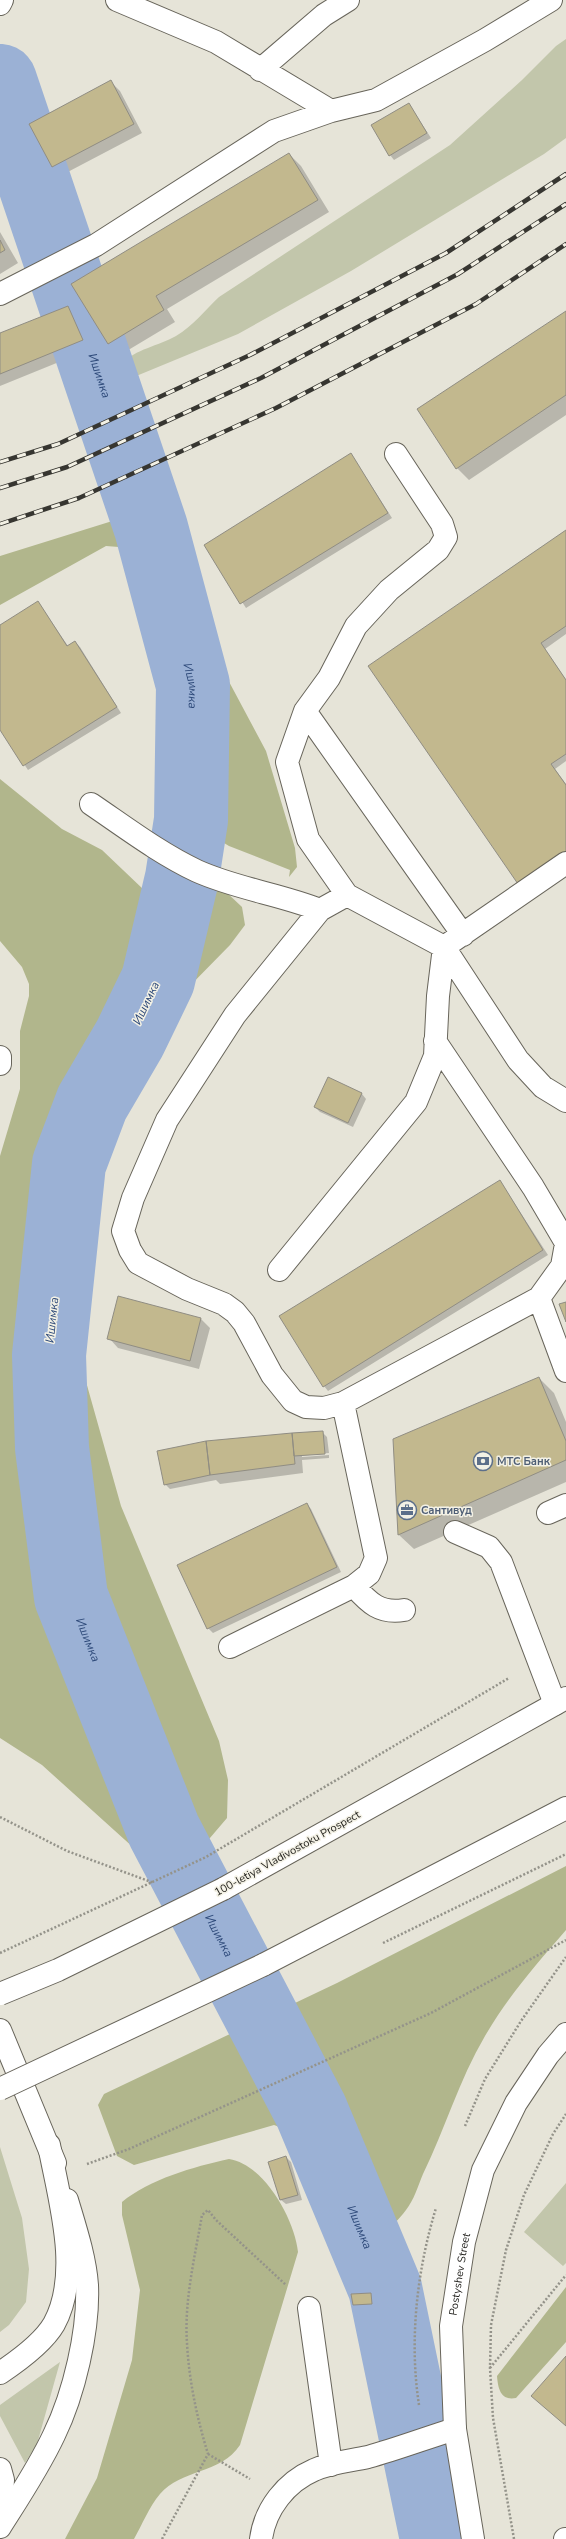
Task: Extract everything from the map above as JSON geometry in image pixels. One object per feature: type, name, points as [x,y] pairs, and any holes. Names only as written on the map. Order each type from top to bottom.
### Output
[{"type":"main road","points":[[0,4],[2,0]]},
{"type":"main road","points":[[117,0],[216,42],[260,70],[331,111]]},
{"type":"main road","points":[[260,70],[324,15],[348,0]]},
{"type":"main road","points":[[0,294],[96,245],[274,131],[331,111],[376,100],[485,40],[551,0]]},
{"type":"main road","points":[[396,454],[442,524],[446,537],[438,550],[389,590],[356,626],[329,678],[305,711],[287,762],[308,839],[347,895],[444,947],[518,1060],[543,1087],[566,1101]]},
{"type":"main road","points":[[305,711],[463,935]]},
{"type":"main road","points":[[91,804],[157,849],[197,871],[249,890],[298,901],[320,910]]},
{"type":"main road","points":[[444,947],[566,863]]},
{"type":"main road","points":[[347,895],[320,910],[235,1016],[167,1120],[133,1198],[122,1231],[130,1250],[138,1263],[187,1289],[224,1304],[235,1312],[244,1323],[272,1375],[293,1401],[306,1407],[324,1408],[343,1403],[539,1298],[562,1266],[566,1244],[533,1187],[435,1041]]},
{"type":"main road","points":[[279,1270],[416,1102],[435,1056],[438,996],[444,947]]},
{"type":"main road","points":[[0,1058],[0,1064]]},
{"type":"main road","points":[[539,1298],[566,1371]]},
{"type":"main road","points":[[230,1646],[354,1586],[369,1574],[376,1558],[343,1403]]},
{"type":"main road","points":[[455,1532],[489,1547],[501,1562],[540,1659],[560,1701]]},
{"type":"main road","points":[[354,1586],[368,1602],[379,1609],[392,1612],[404,1610]]},
{"type":"main road","name":"100-letiya Vladivostoku Prospect","points":[[0,1994],[58,1970],[223,1889],[560,1701]]},
{"type":"main road","points":[[0,2089],[263,1965],[566,1808]]},
{"type":"main road","points":[[0,2030],[49,2145],[76,2230],[87,2285],[84,2327],[73,2384],[55,2435],[0,2526]]},
{"type":"main road","name":"Postyshev Street","points":[[473,2539],[455,2429],[450,2326],[464,2242],[483,2170],[516,2103],[548,2055],[566,2034]]},
{"type":"main road","points":[[0,2373],[24,2357],[54,2324],[68,2281],[67,2238],[49,2145]]},
{"type":"main road","points":[[309,2308],[331,2465]]},
{"type":"main road","points":[[261,2539],[263,2525],[279,2496],[309,2473],[331,2465],[368,2457],[455,2429]]},
{"type":"main road","points":[[0,2469],[3,2480],[0,2526]]},
{"type":"path","points":[[0,1953],[206,1857],[540,1659]]},
{"type":"path","points":[[0,1818],[67,1851],[154,1882]]},
{"type":"path","points":[[377,1946],[566,1854]]},
{"type":"path","points":[[88,2172],[86,2165],[129,2149],[430,2013],[566,1940]]},
{"type":"path","points":[[514,2539],[493,2418],[490,2368],[491,2325],[506,2250],[524,2195],[553,2134],[566,2114]]},
{"type":"path","points":[[279,2496],[208,2454],[196,2412],[187,2342],[188,2307],[202,2215],[208,2210],[216,2220],[309,2308]]},
{"type":"path","points":[[490,2368],[566,2275]]},
{"type":"path","points":[[162,2539],[208,2454]]},
{"type":"green space","points":[[566,39],[566,138],[544,154],[351,271],[238,334],[129,379],[125,376],[121,364],[127,359],[140,351],[176,336],[193,323],[219,297],[450,145],[522,80],[556,46]]},
{"type":"green space","points":[[138,513],[165,528],[169,541],[169,559],[179,588],[266,751],[295,848],[297,867],[289,877],[290,870],[229,846],[204,831],[195,804],[177,773],[164,739],[160,700],[178,660],[152,560],[132,548],[106,546],[0,605],[0,556]]},
{"type":"green space","points":[[0,779],[62,829],[102,850],[144,890],[176,887],[225,891],[242,907],[245,925],[230,945],[179,997],[143,1027],[111,1075],[84,1169],[76,1263],[81,1364],[121,1506],[219,1741],[228,1780],[227,1818],[198,1852],[169,1867],[135,1849],[42,1765],[0,1738],[0,1156],[20,1089],[20,1031],[29,996],[29,984],[22,967],[0,941]]},
{"type":"green space","points":[[566,1866],[566,1930],[513,1994],[485,2036],[467,2070],[416,2193],[406,2210],[387,2230],[376,2237],[364,2241],[353,2242],[341,2240],[330,2234],[319,2223],[285,2129],[274,2125],[134,2165],[117,2156],[98,2105],[104,2094],[337,1983]]},
{"type":"green space","points":[[0,2147],[22,2218],[29,2269],[26,2302],[9,2325],[0,2332]]},
{"type":"green space","points":[[229,2159],[242,2163],[254,2171],[276,2195],[291,2225],[296,2239],[298,2252],[240,2445],[232,2454],[212,2467],[190,2475],[169,2486],[160,2494],[152,2505],[134,2539],[65,2539],[97,2478],[132,2360],[140,2290],[122,2215],[122,2202],[133,2194],[159,2180],[187,2170]]},
{"type":"green space","points":[[566,2183],[566,2263],[563,2266],[524,2232]]},
{"type":"green space","points":[[566,2287],[566,2342],[516,2398],[507,2398],[499,2389],[497,2376]]},
{"type":"green space","points":[[60,2362],[37,2444],[25,2463],[0,2416],[0,2405]]},
{"type":"building","points":[[111,80],[134,124],[52,167],[29,124]]},
{"type":"building","points":[[409,103],[427,133],[389,156],[371,125]]},
{"type":"building","points":[[289,153],[318,200],[156,296],[164,310],[108,344],[71,284]]},
{"type":"building","points":[[0,240],[5,250],[0,253]]},
{"type":"building","points":[[68,306],[83,340],[0,374],[0,333]]},
{"type":"building","points":[[566,311],[566,395],[456,469],[417,409]]},
{"type":"building","points":[[351,453],[388,513],[240,604],[204,545]]},
{"type":"building","points":[[566,530],[566,626],[541,643],[566,680],[566,754],[551,764],[566,785],[566,851],[518,884],[368,666]]},
{"type":"building","points":[[38,601],[67,646],[75,641],[117,707],[23,766],[0,730],[0,625]]},
{"type":"building","points":[[328,1077],[362,1093],[348,1123],[314,1107]]},
{"type":"building","points":[[500,1180],[543,1250],[323,1387],[279,1316]]},
{"type":"building","points":[[118,1296],[201,1318],[190,1361],[107,1339]]},
{"type":"building","points":[[566,1302],[566,1322],[559,1304]]},
{"type":"building","points":[[539,1377],[566,1441],[566,1460],[398,1535],[393,1439]]},
{"type":"building","points":[[323,1431],[325,1454],[294,1456],[292,1433]]},
{"type":"building","points":[[292,1433],[295,1464],[210,1475],[206,1441]]},
{"type":"building","points":[[206,1441],[210,1475],[164,1485],[157,1451]]},
{"type":"building","points":[[307,1503],[337,1567],[207,1629],[177,1565]]},
{"type":"building","points":[[286,2156],[298,2195],[280,2200],[268,2162]]},
{"type":"building","points":[[371,2293],[372,2304],[353,2305],[351,2294]]},
{"type":"building","points":[[566,2356],[566,2426],[531,2396]]},
{"type":"waterway","name":"Ишимка","points":[[0,81],[151,528],[193,685],[191,820],[182,878],[158,980],[130,1038],[92,1103],[69,1164],[49,1355],[52,1448],[71,1597],[164,1831],[311,2111],[385,2288],[437,2539]]},
{"type":"railway","points":[[0,462],[58,444],[250,355],[446,253],[566,174]]},
{"type":"railway","points":[[0,488],[67,467],[261,378],[458,274],[566,204]]},
{"type":"railway","points":[[0,524],[79,498],[276,408],[476,304],[566,244]]},
{"type":"place","name":"МТС Банк","points":[[483,1461]]},
{"type":"place","name":"Сантивуд","points":[[407,1510]]}]
